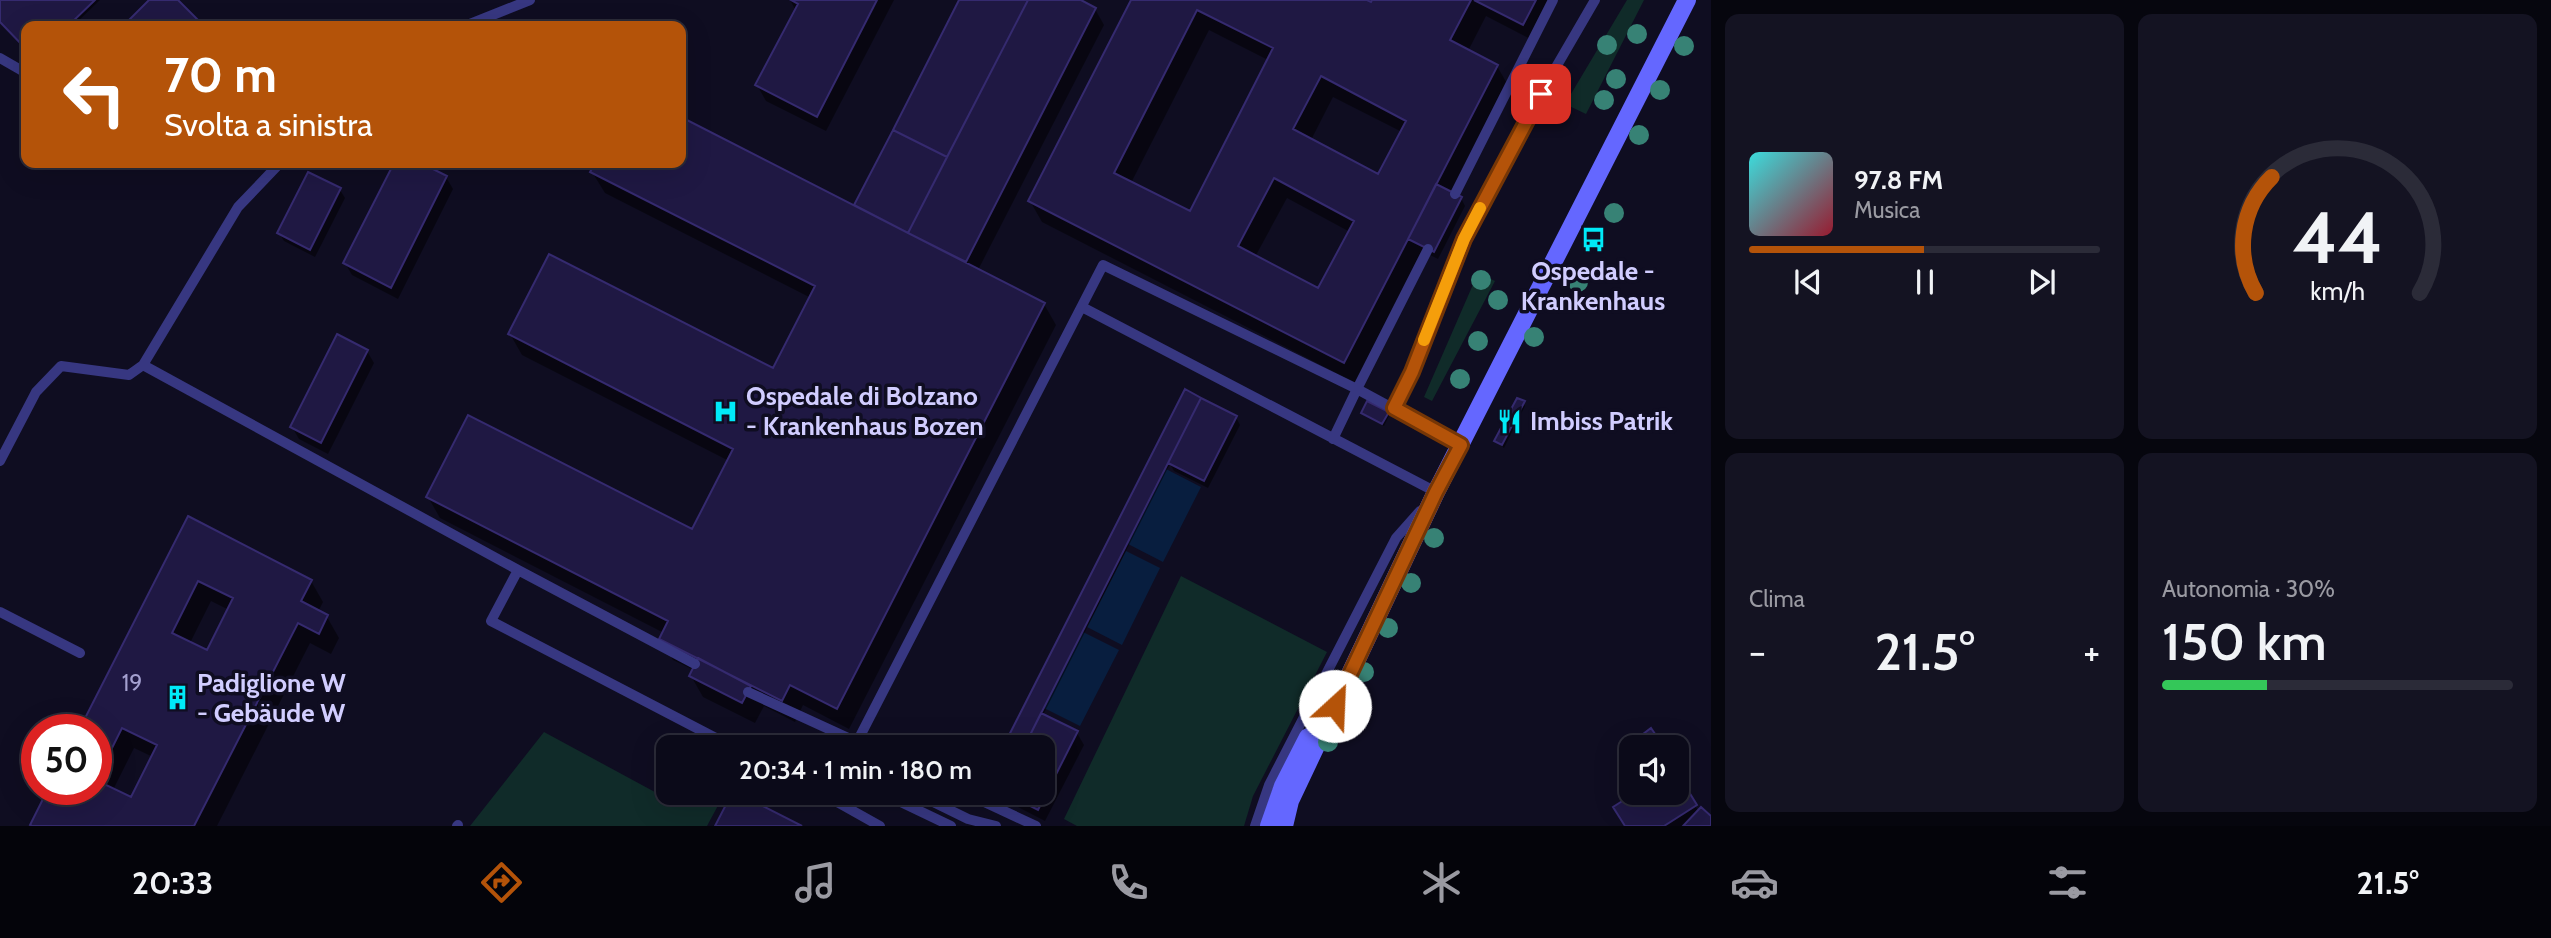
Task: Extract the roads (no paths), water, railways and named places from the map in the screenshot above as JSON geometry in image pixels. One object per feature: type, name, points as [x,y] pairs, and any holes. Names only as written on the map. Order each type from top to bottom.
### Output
[{"type":"main road","points":[[1284,826],[1290,801],[1436,492],[1687,0]]},
{"type":"main road","points":[[1269,826],[1283,786],[1420,511],[1436,492]]},
{"type":"lane","points":[[478,21],[530,0]]},
{"type":"lane","points":[[1455,194],[1553,0]]},
{"type":"lane","points":[[1394,408],[1412,372],[1464,239],[1527,117],[1595,0]]},
{"type":"lane","points":[[0,58],[21,70]]},
{"type":"lane","points":[[0,461],[36,391],[61,366],[129,375],[143,365],[238,207],[275,168]]},
{"type":"lane","points":[[1333,439],[1428,249]]},
{"type":"lane","points":[[860,735],[1103,265],[1357,389],[1461,445]]},
{"type":"lane","points":[[1082,307],[1436,492]]},
{"type":"lane","points":[[143,365],[695,664]]},
{"type":"lane","points":[[1255,826],[1269,785],[1396,538],[1420,511]]},
{"type":"lane","points":[[518,570],[491,621],[710,735]]},
{"type":"lane","points":[[0,612],[80,653]]},
{"type":"lane","points":[[748,692],[836,735]]},
{"type":"lane","points":[[845,805],[880,826]]},
{"type":"lane","points":[[908,805],[951,826]]},
{"type":"lane","points":[[939,805],[968,819],[996,826]]},
{"type":"lane","points":[[991,805],[1036,826]]},
{"type":"water","points":[[1166,469],[1201,487],[1163,562],[1128,544]]},
{"type":"water","points":[[1126,551],[1160,568],[1122,645],[1087,627]]},
{"type":"water","points":[[1083,632],[1119,650],[1080,726],[1044,708]]},
{"type":"place","name":"Ospedale - Krankenhaus","points":[[1593,239]]},
{"type":"place","name":"Ospedale di Bolzano - Krankenhaus Bozen","points":[[726,411]]},
{"type":"place","name":"Imbiss Patrik","points":[[1510,421]]},
{"type":"place","name":"Padiglione W - Gebäude W","points":[[177,698]]}]
